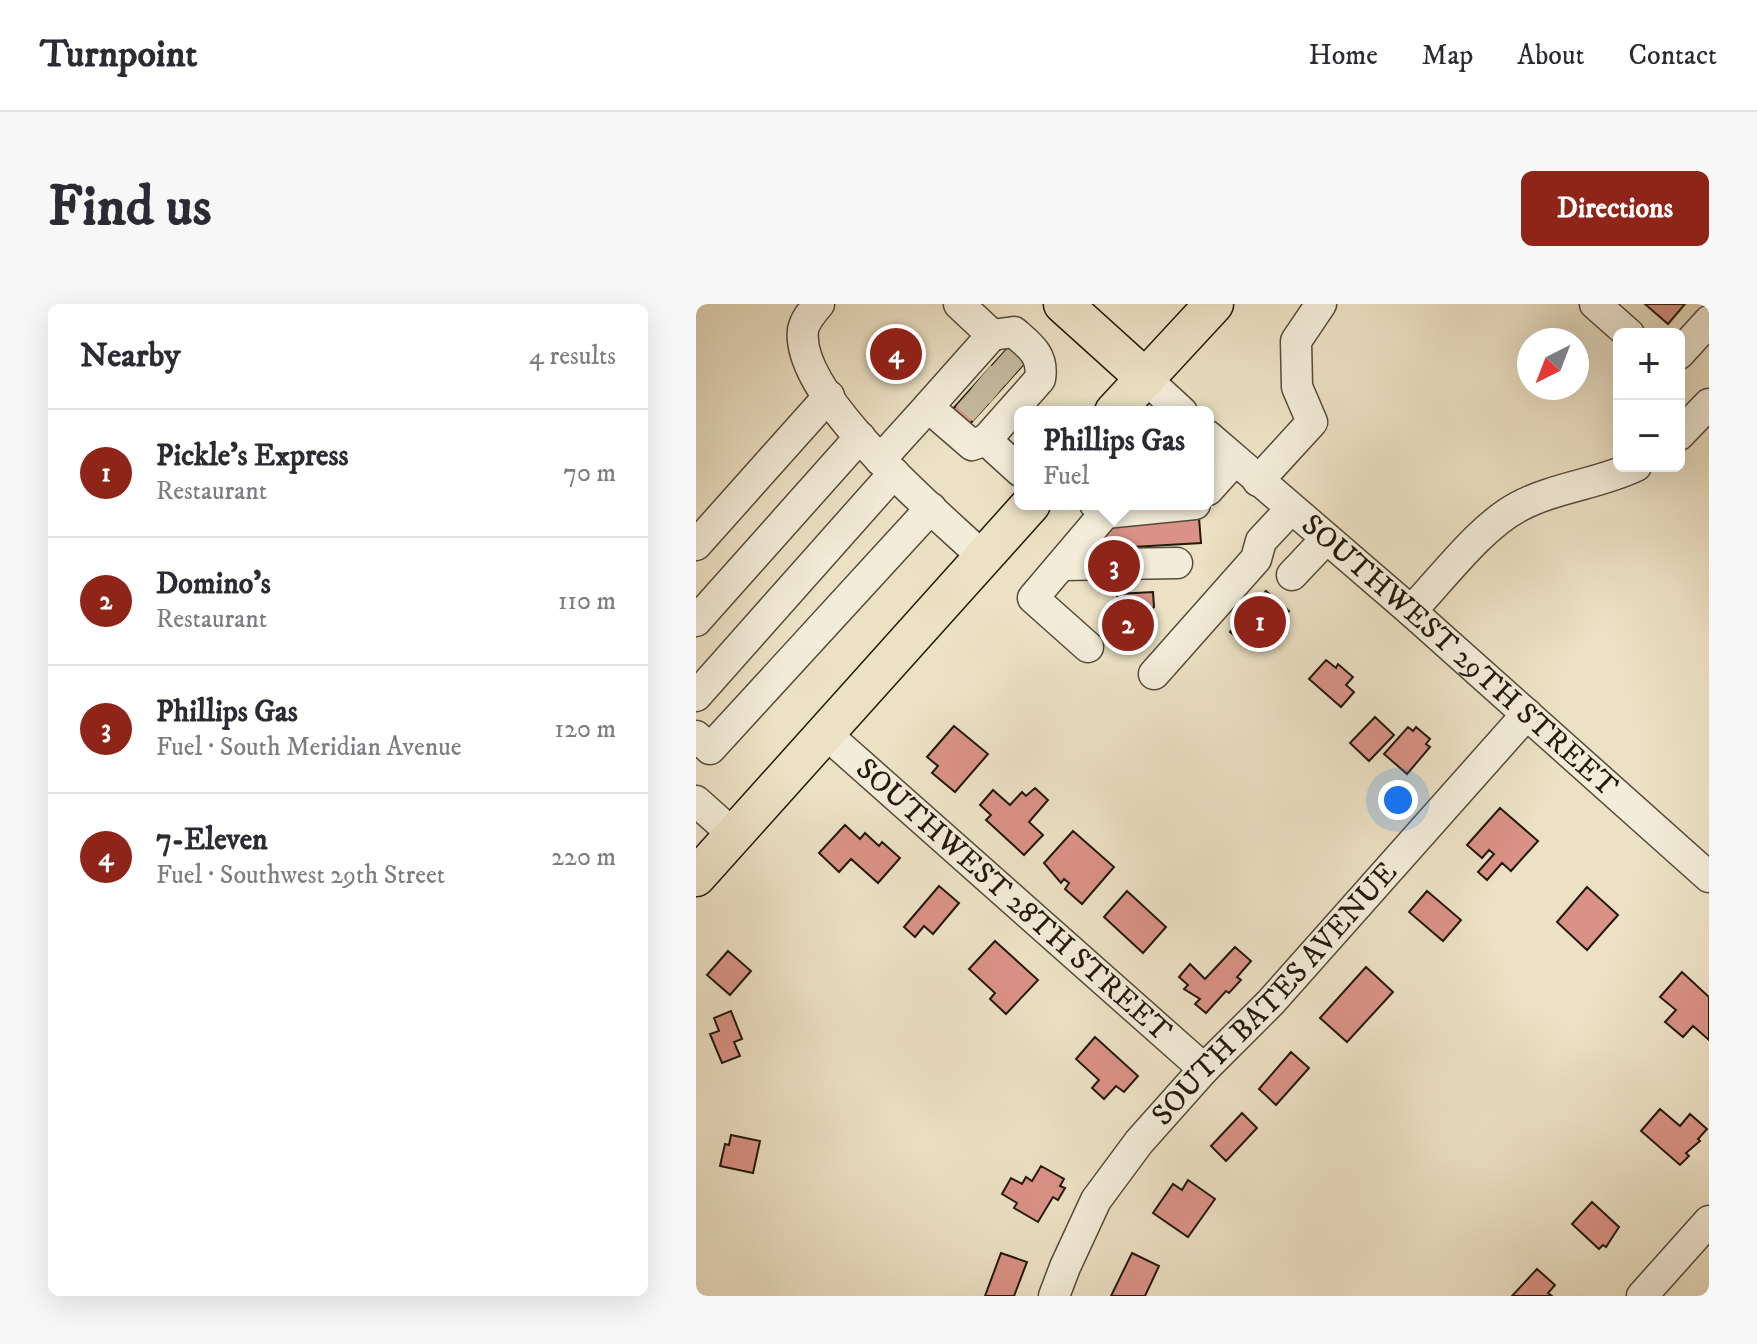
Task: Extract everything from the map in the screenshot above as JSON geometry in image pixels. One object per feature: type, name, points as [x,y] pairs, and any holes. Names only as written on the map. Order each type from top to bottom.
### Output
[{"type":"main road","points":[[1063,304],[1146,379]]},
{"type":"main road","points":[[1120,406],[1214,304]]},
{"type":"main road","points":[[696,877],[1026,510]]},
{"type":"street","points":[[819,304],[803,327],[803,346],[815,376],[878,457],[983,557]]},
{"type":"street","points":[[959,304],[1014,454]]},
{"type":"street","points":[[1258,481],[1312,422],[1297,387],[1296,341],[1321,304]]},
{"type":"street","points":[[1595,304],[1622,328]]},
{"type":"street","points":[[1685,347],[1709,321]]},
{"type":"street","points":[[1146,379],[1175,406]]},
{"type":"street","points":[[696,621],[878,457],[928,407],[990,385]]},
{"type":"street","points":[[928,407],[972,445],[990,385]]},
{"type":"street","points":[[696,545],[829,396]]},
{"type":"street","points":[[1685,429],[1709,404]]},
{"type":"street","name":"SOUTHWEST 29TH STREET","points":[[1214,441],[1411,611],[1709,877]]},
{"type":"street","points":[[696,696],[878,457]]},
{"type":"street","points":[[1214,483],[1235,460]]},
{"type":"street","points":[[1411,611],[1485,533],[1517,508],[1616,472]]},
{"type":"street","points":[[696,736],[710,749],[931,508]]},
{"type":"street","points":[[1154,674],[1256,559],[1261,541],[1291,509]]},
{"type":"street","points":[[1088,647],[1033,598],[1062,565],[1099,510]]},
{"type":"street","points":[[1292,575],[1326,539]]},
{"type":"street","points":[[1062,565],[1177,563]]},
{"type":"street","name":"SOUTH BATES AVENUE","points":[[1054,1296],[1096,1200],[1139,1142],[1204,1069],[1271,1002],[1527,714]]},
{"type":"street","name":"SOUTHWEST 28TH STREET","points":[[825,733],[1204,1069]]},
{"type":"street","points":[[696,801],[734,835]]},
{"type":"street","points":[[1642,1296],[1709,1221]]},
{"type":"building","points":[[1645,304],[1685,304],[1668,324]]},
{"type":"building","points":[[1016,339],[1033,354],[968,426],[951,411]]},
{"type":"building","points":[[1199,518],[1201,543],[1099,549],[1098,524]]},
{"type":"building","points":[[1266,591],[1289,611],[1259,646],[1251,639],[1245,645],[1230,632]]},
{"type":"building","points":[[1153,592],[1154,607],[1121,644],[1117,594]]},
{"type":"building","points":[[1326,660],[1336,668],[1338,664],[1353,677],[1346,685],[1354,692],[1341,707],[1309,679]]},
{"type":"building","points":[[1375,717],[1394,735],[1369,761],[1350,743]]},
{"type":"building","points":[[954,726],[988,754],[955,792],[932,773],[938,766],[927,757]]},
{"type":"building","points":[[1408,727],[1413,731],[1416,727],[1430,739],[1426,744],[1430,747],[1407,774],[1384,754]]},
{"type":"building","points":[[1035,788],[1048,800],[1029,822],[1043,835],[1024,855],[986,820],[991,815],[980,805],[993,790],[1010,805],[1022,792],[1026,796]]},
{"type":"building","points":[[1500,808],[1538,841],[1511,871],[1502,863],[1487,880],[1478,872],[1494,854],[1489,850],[1482,858],[1467,845]]},
{"type":"building","points":[[845,825],[860,839],[865,833],[879,846],[882,842],[900,858],[878,883],[851,859],[839,872],[819,853]]},
{"type":"building","points":[[1073,831],[1114,867],[1082,904],[1065,889],[1069,883],[1064,879],[1061,883],[1044,863]]},
{"type":"building","points":[[939,886],[959,903],[933,934],[924,926],[915,937],[904,927]]},
{"type":"building","points":[[1587,887],[1618,915],[1587,950],[1557,922]]},
{"type":"building","points":[[1127,891],[1166,927],[1143,953],[1104,917]]},
{"type":"building","points":[[1427,891],[1461,920],[1443,941],[1409,912]]},
{"type":"building","points":[[995,941],[1038,980],[1006,1014],[990,999],[995,993],[969,969]]},
{"type":"building","points":[[1235,947],[1251,961],[1237,977],[1241,980],[1206,1013],[1195,1004],[1200,999],[1184,989],[1188,985],[1179,977],[1190,964],[1205,979]]},
{"type":"building","points":[[728,951],[751,971],[730,995],[707,975]]},
{"type":"building","points":[[1366,967],[1393,992],[1347,1042],[1320,1018]]},
{"type":"building","points":[[1682,972],[1709,997],[1709,1040],[1693,1026],[1683,1037],[1665,1022],[1676,1010],[1660,997]]},
{"type":"building","points":[[731,1011],[742,1039],[734,1042],[740,1056],[722,1063],[710,1034],[719,1031],[714,1018]]},
{"type":"building","points":[[1095,1037],[1138,1076],[1124,1092],[1116,1086],[1104,1099],[1092,1088],[1099,1080],[1076,1059]]},
{"type":"building","points":[[1291,1052],[1309,1068],[1276,1105],[1259,1089]]},
{"type":"building","points":[[1660,1109],[1680,1126],[1690,1114],[1707,1129],[1698,1139],[1700,1141],[1686,1153],[1689,1156],[1680,1165],[1641,1131]]},
{"type":"building","points":[[1242,1113],[1257,1128],[1226,1161],[1211,1146]]},
{"type":"building","points":[[731,1135],[760,1141],[753,1173],[720,1166],[725,1144],[729,1145]]},
{"type":"building","points":[[1041,1166],[1064,1179],[1060,1186],[1065,1188],[1058,1200],[1053,1197],[1038,1222],[1014,1208],[1017,1203],[1002,1194],[1011,1178],[1022,1184],[1026,1177],[1032,1181]]},
{"type":"building","points":[[1188,1180],[1215,1199],[1188,1237],[1153,1213],[1173,1184],[1182,1190]]},
{"type":"building","points":[[1592,1202],[1619,1227],[1606,1247],[1603,1245],[1599,1249],[1572,1224]]},
{"type":"building","points":[[1001,1253],[1027,1262],[1014,1296],[985,1296]]},
{"type":"building","points":[[1132,1253],[1159,1266],[1145,1296],[1111,1296]]},
{"type":"building","points":[[1537,1269],[1555,1285],[1548,1293],[1552,1296],[1512,1296]]},
{"type":"tunnel","points":[[998,359],[1015,374]]},
{"type":"tunnel","points":[[981,377],[999,392]]},
{"type":"tunnel","points":[[966,395],[983,410]]},
{"type":"place","name":"7-Eleven","points":[[896,354]]},
{"type":"place","name":"Phillips Gas","points":[[1114,566]]},
{"type":"place","name":"Pickle's Express","points":[[1260,622]]},
{"type":"place","name":"Domino's","points":[[1128,625]]}]
